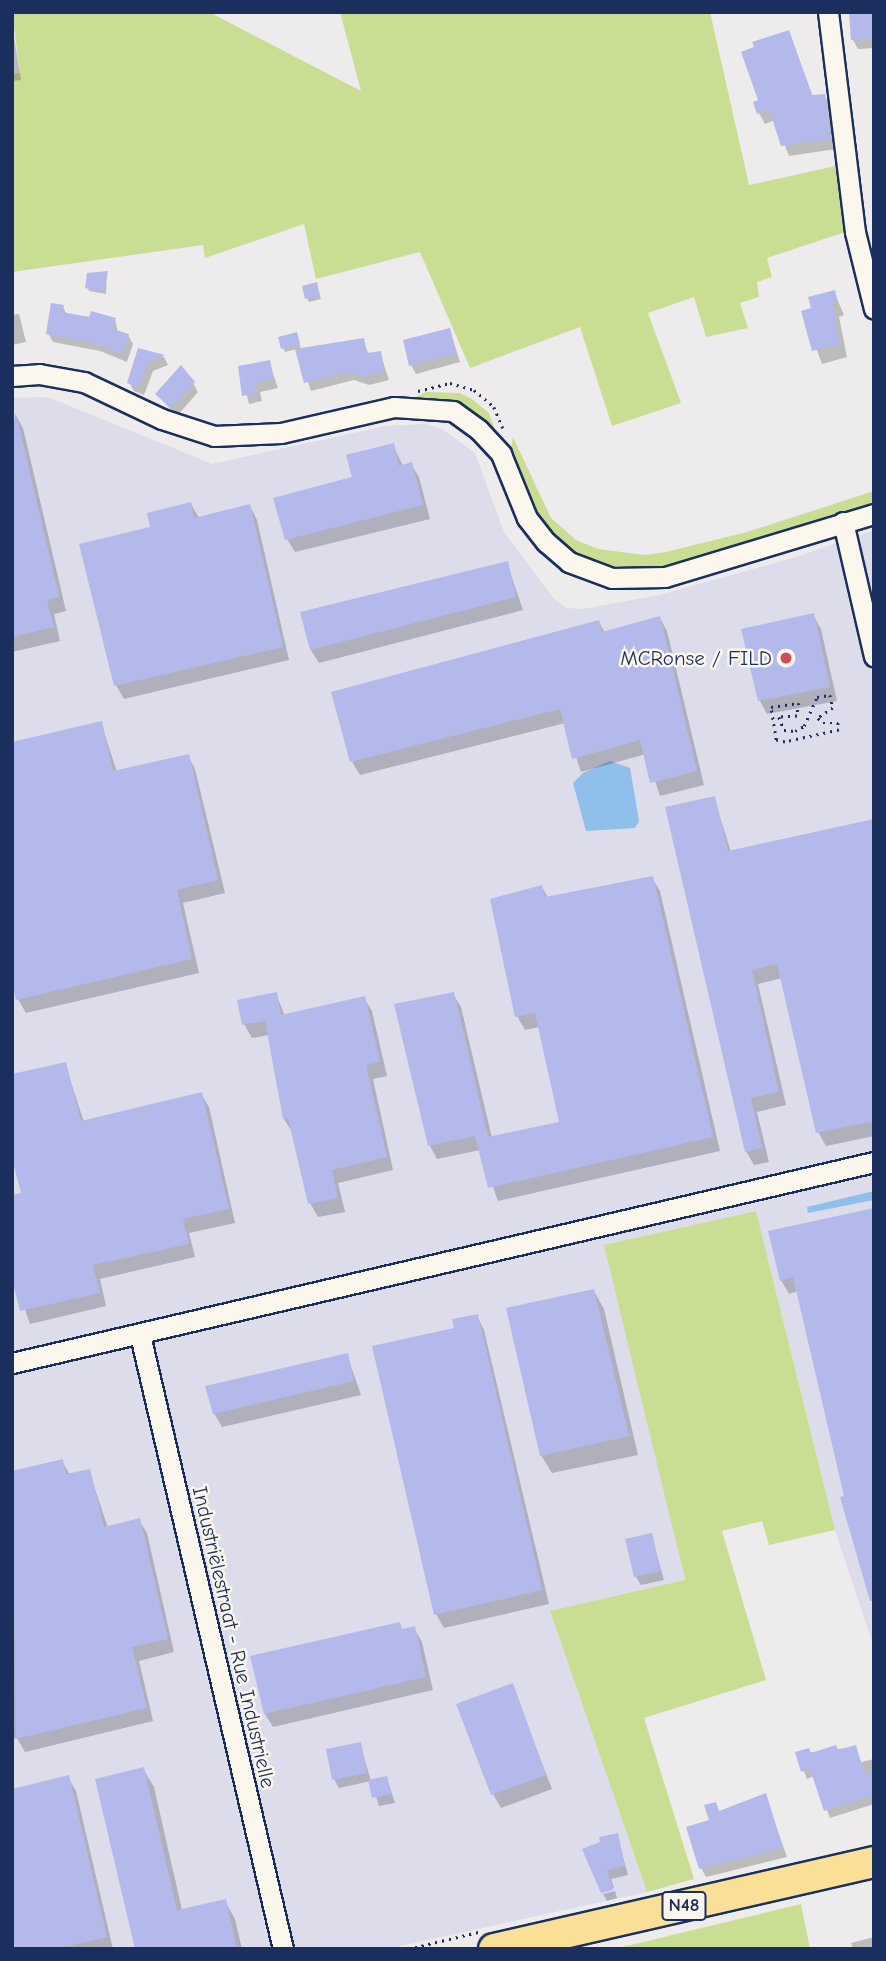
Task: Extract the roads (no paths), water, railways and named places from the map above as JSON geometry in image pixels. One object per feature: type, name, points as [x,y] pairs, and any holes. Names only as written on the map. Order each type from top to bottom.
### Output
[{"type":"main road","name":"N48","points":[[494,1949],[874,1862]]},
{"type":"street","points":[[828,12],[855,232],[874,309]]},
{"type":"street","points":[[12,376],[46,375],[84,382],[162,419],[214,436],[281,433],[406,405],[453,411],[479,429],[501,454],[527,518],[546,542],[569,562],[612,578],[665,577],[874,514]]},
{"type":"street","points":[[843,523],[874,656]]},
{"type":"street","points":[[12,1363],[874,1162]]},
{"type":"street","name":"Industriëlestraat - Rue Industrielle","points":[[140,1335],[283,1949]]},
{"type":"water","points":[[610,761],[630,768],[639,821],[635,828],[586,831],[573,783],[583,773]]},
{"type":"water","points":[[874,1191],[874,1200],[808,1213],[807,1207]]},
{"type":"place","name":"MCRonse / FILD","points":[[786,658]]}]
